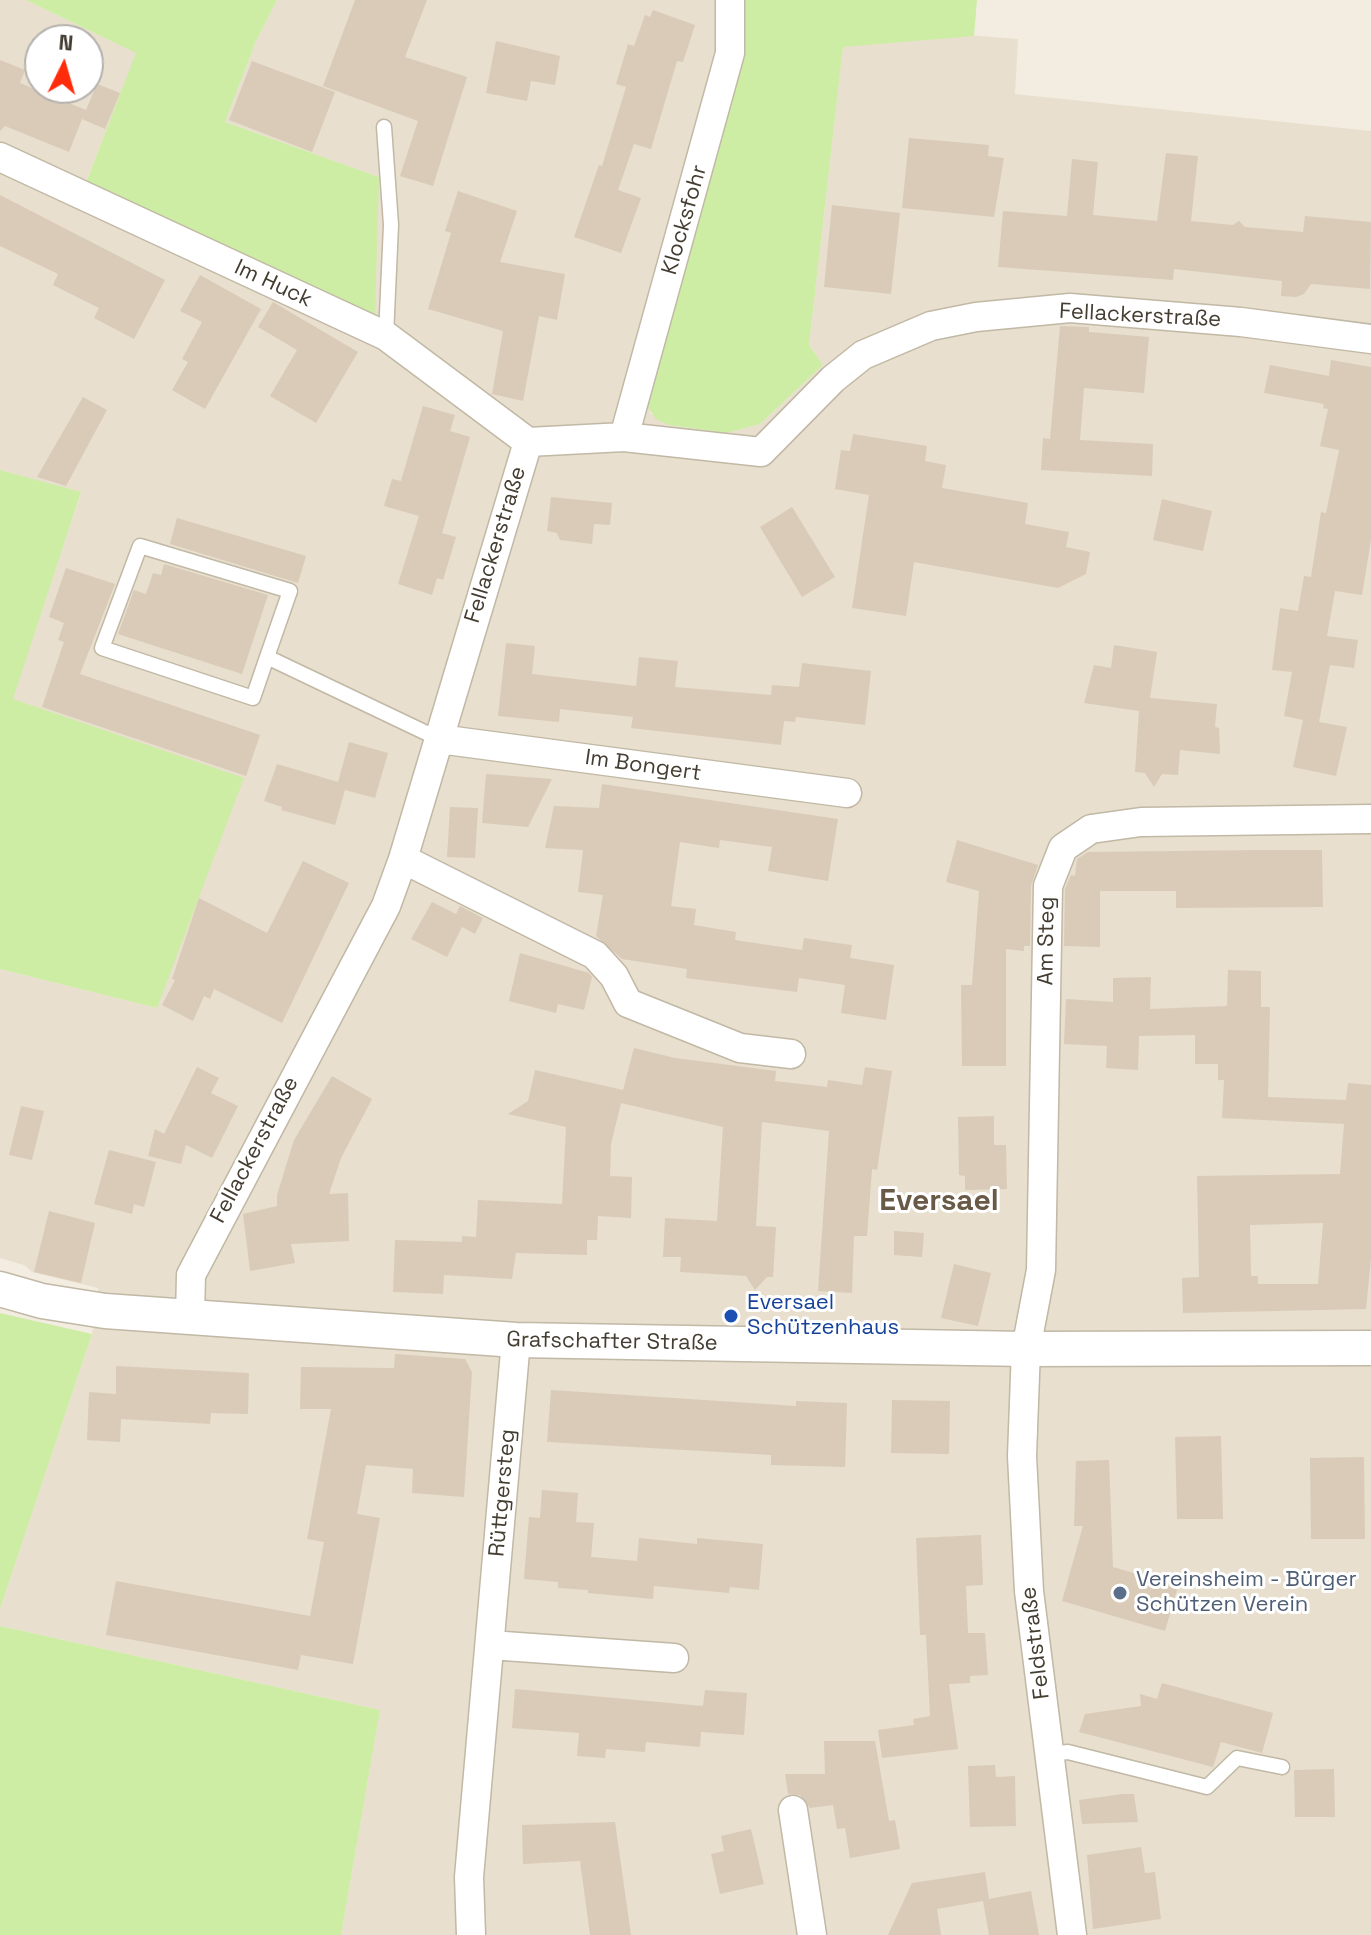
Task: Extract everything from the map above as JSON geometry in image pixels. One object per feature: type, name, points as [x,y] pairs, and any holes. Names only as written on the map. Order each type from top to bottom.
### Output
[{"type":"street","name":"Klocksfohr","points":[[624,437],[730,53],[730,0]]},
{"type":"street","name":"Im Huck","points":[[0,157],[386,336],[528,442]]},
{"type":"street","name":"Fellackerstraße","points":[[190,1317],[191,1275],[386,906],[403,859],[528,442],[624,437],[761,452],[833,379],[863,355],[931,326],[976,317],[1070,308],[1241,322],[1371,339]]},
{"type":"street","name":"Im Bongert","points":[[439,739],[847,793]]},
{"type":"street","name":"Am Steg","points":[[1026,1349],[1041,1270],[1048,886],[1063,848],[1091,829],[1141,822],[1371,819]]},
{"type":"street","points":[[403,859],[595,955],[614,976],[628,1003],[740,1048],[791,1054]]},
{"type":"street","name":"Grafschafter Straße","points":[[0,1289],[105,1311],[516,1340],[1026,1349],[1371,1348]]},
{"type":"street","name":"Rüttgersteg","points":[[471,1935],[469,1877],[516,1340]]},
{"type":"street","name":"Feldstraße","points":[[1026,1349],[1022,1456],[1029,1591],[1072,1935]]},
{"type":"street","points":[[490,1645],[674,1658]]},
{"type":"street","points":[[793,1810],[812,1935]]},
{"type":"lane","points":[[384,127],[391,225],[386,336]]},
{"type":"lane","points":[[140,546],[290,591],[267,657],[253,698],[102,648],[140,546]]},
{"type":"lane","points":[[267,657],[439,739]]},
{"type":"lane","points":[[1049,1754],[1068,1752],[1207,1787],[1237,1758],[1282,1767]]},
{"type":"shaded area","points":[[0,0],[26,0],[76,24],[24,24],[24,104],[104,104],[104,37],[137,53],[84,187],[379,177],[225,122],[256,41],[277,0],[740,0],[650,413],[669,425],[725,433],[760,424],[823,365],[809,345],[843,46],[965,35],[1018,39],[1015,94],[1371,131],[1371,1935],[341,1935],[380,1710],[0,1626],[0,1609],[92,1334],[98,1288],[32,1272],[24,1265],[0,1258],[0,969],[157,1008],[12,699],[81,493],[0,470]]},
{"type":"green space","points":[[26,0],[277,0],[256,41],[225,122],[379,177],[375,315],[84,188],[136,53],[104,38],[104,24],[76,24]]},
{"type":"green space","points":[[740,0],[977,0],[974,36],[843,47],[809,345],[823,365],[760,424],[726,433],[669,425],[656,419],[646,404]]},
{"type":"green space","points":[[0,470],[81,492],[13,699],[244,778],[157,1008],[0,969]]},
{"type":"green space","points":[[0,1313],[92,1334],[0,1609]]},
{"type":"green space","points":[[0,1626],[380,1710],[341,1935],[0,1935]]},
{"type":"building","points":[[355,0],[427,0],[405,57],[467,77],[433,186],[400,176],[418,121],[323,86]]},
{"type":"building","points":[[653,10],[695,25],[683,62],[677,61],[651,149],[634,144],[618,190],[641,198],[621,253],[574,237],[599,165],[602,166],[626,87],[616,84],[628,44],[634,46],[645,15],[650,17]]},
{"type":"building","points":[[496,41],[560,56],[555,85],[531,81],[527,101],[486,93]]},
{"type":"building","points":[[0,60],[24,70],[20,83],[24,85],[24,104],[71,104],[86,110],[89,104],[104,104],[104,87],[120,93],[105,129],[82,119],[69,152],[5,126],[0,131]]},
{"type":"building","points":[[252,61],[335,92],[312,152],[229,120]]},
{"type":"building","points":[[909,138],[989,145],[988,156],[1004,158],[994,217],[902,208]]},
{"type":"building","points":[[1166,153],[1198,156],[1191,221],[1233,225],[1239,221],[1245,227],[1303,232],[1305,216],[1371,222],[1370,289],[1311,284],[1304,294],[1296,297],[1281,296],[1282,281],[1174,269],[1173,280],[998,267],[1003,211],[1067,216],[1072,159],[1098,162],[1093,215],[1157,221]]},
{"type":"building","points":[[458,191],[517,211],[500,262],[565,274],[557,320],[539,316],[523,401],[492,394],[503,331],[428,309],[451,233],[445,231]]},
{"type":"building","points":[[0,195],[165,280],[134,339],[94,318],[99,308],[53,285],[58,274],[0,246]]},
{"type":"building","points":[[832,205],[900,213],[891,294],[824,287]]},
{"type":"building","points":[[200,275],[261,309],[205,409],[172,390],[188,362],[182,359],[202,322],[180,311]]},
{"type":"building","points":[[273,302],[358,352],[316,423],[270,396],[297,350],[258,327]]},
{"type":"building","points":[[1060,326],[1089,327],[1089,332],[1149,337],[1144,393],[1084,388],[1080,440],[1153,444],[1152,476],[1041,470],[1043,438],[1050,439]]},
{"type":"building","points":[[1331,360],[1371,367],[1371,540],[1362,595],[1335,591],[1327,636],[1358,640],[1354,668],[1330,665],[1319,722],[1347,727],[1336,776],[1293,767],[1303,720],[1284,716],[1292,672],[1272,670],[1280,608],[1298,611],[1304,576],[1311,577],[1321,512],[1326,513],[1339,450],[1320,446],[1328,409],[1323,408],[1324,404],[1264,393],[1270,365],[1329,376]]},
{"type":"building","points":[[83,397],[107,410],[66,486],[37,477]]},
{"type":"building","points":[[423,406],[455,415],[450,431],[470,437],[442,533],[456,537],[443,580],[437,578],[432,595],[398,584],[419,516],[384,506],[392,479],[401,481]]},
{"type":"building","points":[[853,434],[927,446],[925,461],[946,465],[942,488],[1028,503],[1025,524],[1069,532],[1066,547],[1090,552],[1086,574],[1058,588],[914,562],[906,616],[852,608],[869,495],[835,489],[841,450],[850,451]]},
{"type":"building","points":[[551,497],[612,503],[610,525],[594,524],[592,544],[560,540],[557,533],[547,531]]},
{"type":"building","points":[[1162,499],[1212,511],[1203,551],[1153,540]]},
{"type":"building","points":[[792,507],[835,577],[802,597],[760,527]]},
{"type":"building","points":[[177,518],[306,556],[298,583],[170,544]]},
{"type":"building","points":[[164,564],[268,595],[242,674],[118,634],[134,590],[146,594],[153,573],[161,575]]},
{"type":"building","points":[[66,568],[115,584],[80,674],[260,735],[246,776],[42,707],[64,642],[58,640],[64,623],[49,617]]},
{"type":"building","points":[[506,643],[535,646],[532,674],[636,686],[639,657],[678,661],[675,687],[771,695],[772,685],[799,687],[802,663],[871,671],[865,725],[796,717],[795,722],[784,721],[781,745],[631,728],[633,717],[560,709],[559,722],[498,716]]},
{"type":"building","points":[[1114,645],[1157,652],[1150,698],[1217,704],[1215,727],[1219,728],[1220,754],[1180,750],[1178,775],[1162,774],[1154,787],[1145,773],[1135,772],[1139,711],[1084,703],[1094,665],[1111,668]]},
{"type":"building","points":[[349,742],[388,753],[375,798],[345,790],[335,825],[281,810],[282,807],[264,801],[277,764],[338,782]]},
{"type":"building","points":[[486,774],[552,779],[528,827],[482,823]]},
{"type":"building","points":[[602,784],[838,819],[828,881],[768,871],[772,847],[720,840],[719,848],[680,842],[671,906],[696,909],[694,925],[736,932],[735,940],[802,950],[804,938],[852,945],[850,958],[894,965],[886,1020],[841,1013],[845,985],[799,978],[797,992],[686,978],[687,969],[622,959],[596,936],[603,895],[578,892],[583,850],[545,848],[554,806],[599,808]]},
{"type":"building","points":[[450,807],[478,808],[475,858],[447,857]]},
{"type":"building","points":[[957,840],[1038,865],[1031,886],[1030,946],[1024,946],[1024,951],[1006,949],[1006,1066],[962,1066],[961,985],[972,985],[979,891],[946,882]]},
{"type":"building","points":[[1322,850],[1323,907],[1176,908],[1176,891],[1100,891],[1100,947],[1064,946],[1065,889],[1071,875],[1075,876],[1077,859],[1088,852]]},
{"type":"building","points":[[303,861],[349,883],[282,1023],[214,989],[210,999],[204,996],[193,1021],[162,1005],[175,980],[172,979],[199,898],[267,933]]},
{"type":"building","points":[[432,902],[456,914],[460,906],[483,918],[475,934],[462,927],[447,957],[411,939]]},
{"type":"building","points":[[520,953],[589,973],[592,977],[584,1010],[558,1004],[556,1013],[509,1001]]},
{"type":"building","points":[[1228,970],[1261,971],[1261,1007],[1270,1007],[1268,1097],[1346,1100],[1348,1083],[1371,1085],[1371,1259],[1366,1309],[1183,1313],[1182,1278],[1199,1277],[1197,1176],[1340,1174],[1344,1124],[1222,1118],[1224,1080],[1218,1080],[1218,1064],[1195,1064],[1195,1035],[1139,1036],[1138,1070],[1106,1068],[1107,1046],[1064,1044],[1066,999],[1113,1002],[1113,978],[1151,977],[1150,1009],[1227,1006]],"holes":[[[1323,1223],[1318,1284],[1258,1284],[1258,1276],[1251,1276],[1250,1225]]]},
{"type":"building","points":[[634,1048],[675,1058],[776,1071],[775,1081],[827,1087],[828,1080],[862,1085],[865,1067],[892,1071],[877,1170],[872,1169],[867,1236],[854,1236],[852,1293],[818,1291],[829,1131],[762,1122],[756,1226],[776,1227],[773,1277],[767,1277],[755,1290],[746,1276],[680,1272],[681,1257],[663,1257],[665,1218],[717,1221],[723,1127],[621,1103],[611,1144],[610,1176],[632,1177],[631,1218],[598,1216],[597,1240],[587,1240],[587,1255],[516,1253],[512,1279],[444,1275],[443,1294],[393,1292],[395,1240],[462,1242],[462,1236],[476,1237],[478,1200],[562,1204],[566,1127],[508,1114],[528,1101],[535,1070],[623,1090]]},
{"type":"building","points":[[197,1067],[219,1078],[211,1093],[238,1106],[212,1158],[186,1145],[181,1164],[148,1156],[155,1129],[164,1134]]},
{"type":"building","points":[[332,1076],[372,1099],[341,1158],[329,1194],[348,1193],[349,1241],[291,1244],[295,1263],[250,1271],[243,1214],[277,1206],[277,1195],[294,1140]]},
{"type":"building","points":[[21,1106],[44,1111],[32,1160],[9,1155]]},
{"type":"building","points":[[994,1116],[994,1145],[1006,1145],[1007,1189],[965,1190],[965,1176],[959,1175],[958,1117]]},
{"type":"building","points":[[109,1150],[156,1162],[144,1207],[134,1204],[132,1214],[94,1204]]},
{"type":"building","points":[[49,1211],[95,1223],[81,1283],[34,1272]]},
{"type":"building","points":[[894,1231],[924,1233],[922,1257],[894,1255]]},
{"type":"building","points":[[954,1264],[991,1273],[978,1326],[941,1318]]},
{"type":"building","points":[[395,1354],[465,1359],[472,1372],[464,1497],[412,1493],[413,1469],[366,1465],[357,1514],[380,1518],[353,1664],[301,1655],[298,1670],[106,1635],[116,1581],[310,1616],[324,1542],[307,1539],[331,1409],[300,1409],[301,1367],[394,1368]]},
{"type":"building","points":[[116,1366],[249,1373],[248,1414],[211,1413],[210,1424],[121,1419],[120,1442],[87,1440],[89,1392],[116,1394]]},
{"type":"building","points":[[551,1390],[796,1406],[796,1401],[847,1403],[845,1467],[771,1465],[771,1455],[547,1442]]},
{"type":"building","points":[[892,1400],[950,1401],[949,1454],[891,1453]]},
{"type":"building","points":[[1221,1436],[1223,1519],[1177,1519],[1175,1437]]},
{"type":"building","points":[[1364,1457],[1365,1539],[1311,1539],[1310,1458]]},
{"type":"building","points":[[1109,1460],[1113,1567],[1178,1586],[1165,1631],[1062,1601],[1083,1526],[1074,1526],[1076,1461]]},
{"type":"building","points":[[542,1490],[578,1493],[576,1522],[594,1523],[591,1557],[637,1561],[639,1538],[697,1544],[697,1538],[763,1544],[759,1590],[730,1587],[729,1593],[654,1586],[653,1599],[588,1593],[588,1590],[558,1588],[558,1582],[524,1579],[529,1517],[540,1518]]},
{"type":"building","points":[[981,1535],[983,1585],[966,1586],[968,1633],[985,1633],[988,1675],[970,1676],[970,1683],[949,1684],[958,1749],[882,1758],[878,1730],[914,1725],[913,1719],[930,1716],[926,1635],[920,1635],[916,1538]]},
{"type":"building","points":[[1162,1683],[1273,1713],[1262,1753],[1221,1742],[1213,1767],[1079,1732],[1085,1714],[1141,1706],[1140,1694],[1157,1699]]},
{"type":"building","points":[[515,1689],[703,1706],[705,1690],[747,1693],[744,1735],[701,1732],[700,1747],[646,1742],[645,1752],[606,1749],[605,1758],[577,1756],[579,1733],[512,1728]]},
{"type":"building","points":[[824,1741],[875,1741],[889,1821],[895,1820],[900,1849],[850,1858],[845,1828],[837,1829],[833,1805],[810,1808],[800,1795],[788,1794],[785,1774],[825,1774]]},
{"type":"building","points":[[995,1765],[996,1777],[1015,1776],[1016,1826],[970,1827],[968,1766]]},
{"type":"building","points":[[1334,1769],[1335,1817],[1295,1817],[1294,1770]]},
{"type":"building","points":[[1134,1794],[1138,1822],[1082,1824],[1079,1800]]},
{"type":"building","points":[[615,1822],[631,1935],[590,1935],[580,1861],[523,1864],[522,1825]]},
{"type":"building","points":[[751,1829],[764,1884],[720,1894],[711,1854],[724,1851],[721,1836]]},
{"type":"building","points":[[1141,1847],[1145,1873],[1155,1872],[1161,1919],[1093,1929],[1087,1855]]},
{"type":"building","points":[[985,1872],[989,1899],[1031,1891],[1039,1935],[989,1935],[983,1901],[937,1909],[941,1935],[888,1935],[912,1883]]},
{"type":"place","name":"Eversael Schützenhaus","points":[[731,1316]]},
{"type":"place","name":"Vereinsheim - Bürger Schützen Verein","points":[[1120,1593]]},
{"type":"district","name":"Eversael","points":[[939,1202]]}]
